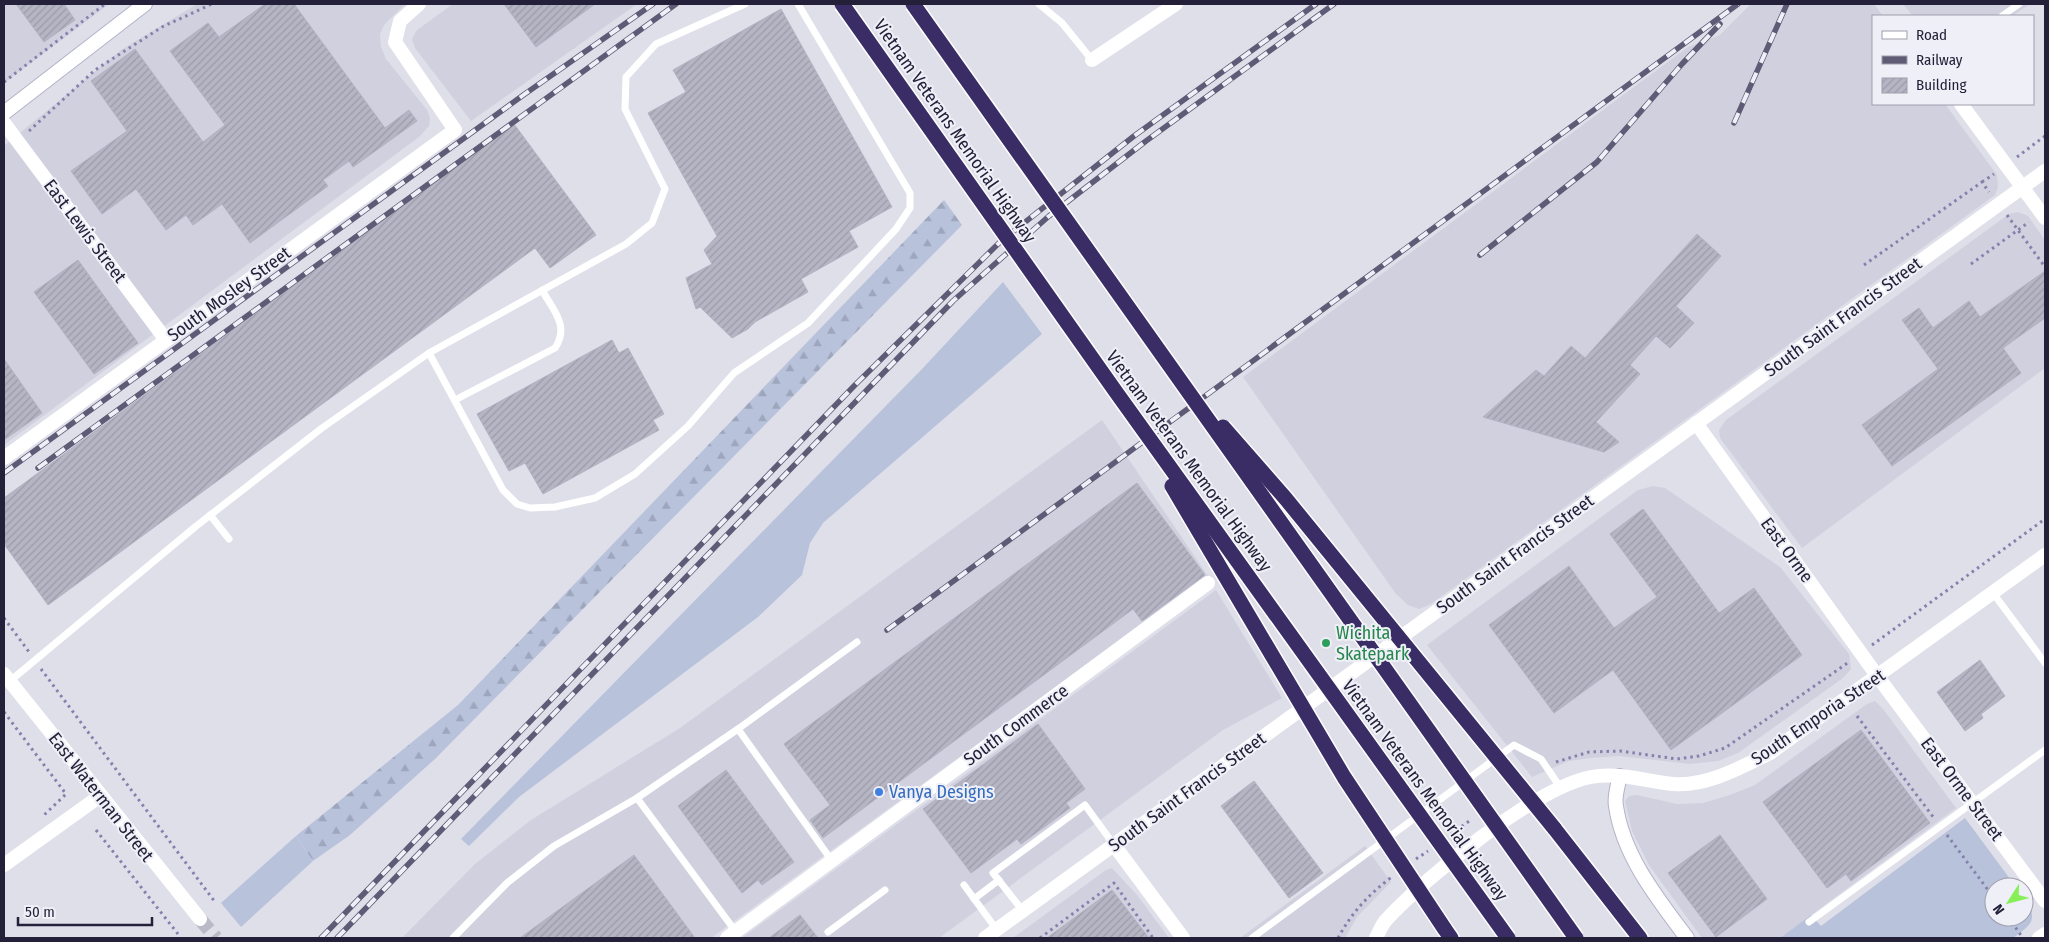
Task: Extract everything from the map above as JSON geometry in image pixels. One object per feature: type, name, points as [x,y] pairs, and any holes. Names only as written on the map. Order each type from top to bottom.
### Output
[{"type":"highway","name":"Vietnam Veterans Memorial Highway","points":[[842,4],[1116,392],[1508,938]]},
{"type":"highway","name":"Vietnam Veterans Memorial Highway","points":[[913,4],[1576,938]]},
{"type":"highway","points":[[1168,364],[1286,499],[1554,828],[1640,938]]},
{"type":"highway","points":[[1116,392],[1254,621],[1344,777],[1447,933]]},
{"type":"street","points":[[4,113],[145,4]]},
{"type":"street","name":"South Mosley Street","points":[[4,458],[454,130],[396,42],[400,21],[419,4]]},
{"type":"street","points":[[1092,60],[1176,4]]},
{"type":"street","points":[[1962,105],[2043,216]]},
{"type":"street","name":"East Lewis Street","points":[[4,123],[166,340]]},
{"type":"street","name":"South Saint Francis Street","points":[[991,934],[2045,171]]},
{"type":"street","name":"East Orme","points":[[1696,423],[1878,677]]},
{"type":"street","name":"South Emporia Street","points":[[1376,938],[1386,920],[1430,878],[1519,811],[1560,787],[1592,777],[1620,776],[1676,784],[1728,774],[1770,753],[2045,555]]},
{"type":"street","name":"South Commerce","points":[[732,935],[1208,583]]},
{"type":"street","name":"East Orme Street","points":[[1878,677],[2045,901]]},
{"type":"street","name":"East Waterman Street","points":[[7,678],[200,919]]},
{"type":"street","points":[[1620,776],[1615,805],[1624,837],[1637,865],[1657,899],[1687,938]]},
{"type":"street","points":[[4,866],[100,796]]},
{"type":"street","points":[[1114,845],[1183,938]]},
{"type":"street","points":[[2039,938],[2045,934]]},
{"type":"lane","points":[[7,678],[35,661],[210,515],[322,428],[429,353],[626,244],[652,223],[665,189],[625,109],[626,76],[656,44],[745,4]]},
{"type":"lane","points":[[429,353],[503,490],[517,504],[530,508],[555,507],[595,498],[641,468],[688,426],[734,373],[808,323],[896,229],[910,208],[910,193],[798,4]]},
{"type":"lane","points":[[1039,4],[1062,23],[1092,60]]},
{"type":"lane","points":[[2003,15],[2019,4]]},
{"type":"lane","points":[[455,400],[555,348],[560,340],[562,330],[542,290]]},
{"type":"lane","points":[[210,515],[229,539]]},
{"type":"lane","points":[[1993,594],[2045,663]]},
{"type":"lane","points":[[453,938],[506,883],[554,846],[638,798],[738,729],[857,642]]},
{"type":"lane","points":[[738,729],[832,861]]},
{"type":"lane","points":[[1252,938],[1514,746],[1541,759],[1560,787]]},
{"type":"lane","points":[[1809,922],[2045,750]]},
{"type":"lane","points":[[638,798],[732,935]]},
{"type":"lane","points":[[1022,911],[993,872],[1086,805],[1114,845]]},
{"type":"lane","points":[[974,899],[999,880]]},
{"type":"lane","points":[[964,886],[974,899],[991,934]]},
{"type":"lane","points":[[828,932],[885,890]]},
{"type":"path","points":[[4,82],[105,4]]},
{"type":"path","points":[[18,142],[96,70],[162,26],[212,4]]},
{"type":"path","points":[[1970,264],[2043,216]]},
{"type":"path","points":[[1547,767],[1589,752],[1620,751],[1677,759],[1699,756],[1725,748],[1861,653],[2045,519]]},
{"type":"path","points":[[4,618],[215,902]]},
{"type":"path","points":[[4,712],[66,794]]},
{"type":"path","points":[[1858,716],[1984,885]]},
{"type":"path","points":[[1445,839],[1476,816]]},
{"type":"path","points":[[96,830],[178,934]]},
{"type":"path","points":[[1413,862],[1429,850]]},
{"type":"path","points":[[1338,938],[1350,916],[1374,890],[1398,873]]},
{"type":"path","points":[[1040,938],[1114,884],[1153,938]]},
{"type":"path","points":[[2015,927],[2022,938]]},
{"type":"shaded area","points":[[4,4],[109,4],[4,83]]},
{"type":"shaded area","points":[[197,4],[405,4],[384,25],[380,34],[381,47],[386,59],[427,110],[430,118],[429,126],[419,137],[4,445],[4,146],[121,50]]},
{"type":"shaded area","points":[[453,4],[637,4],[471,121],[415,48],[412,39],[417,30]]},
{"type":"shaded area","points":[[1751,4],[1874,4],[1882,15],[1872,15],[1872,105],[1946,105],[1997,175],[1998,187],[1995,195],[1431,604],[1419,609],[1408,605],[1396,594],[1243,377],[1688,47],[1720,35]]},
{"type":"shaded area","points":[[1903,4],[2030,4],[2014,15],[1912,15]]},
{"type":"shaded area","points":[[2018,212],[2028,216],[2045,240],[2045,368],[1802,548],[1720,438],[1719,430],[1726,420],[2009,214]]},
{"type":"shaded area","points":[[1102,420],[1208,576],[711,938],[402,938],[475,864],[531,820],[680,728]]},
{"type":"shaded area","points":[[1653,486],[1665,488],[1780,567],[1849,654],[1851,669],[1843,678],[1738,753],[1718,761],[1690,764],[1619,756],[1591,758],[1569,761],[1532,777],[1427,645],[1638,490]]},
{"type":"shaded area","points":[[1216,590],[1282,698],[1223,730],[939,938],[742,938]]},
{"type":"shaded area","points":[[1875,701],[1883,709],[1956,808],[1780,938],[1702,938],[1649,865],[1632,831],[1625,801],[1629,796],[1637,795],[1677,804],[1703,803],[1755,785],[1867,704]]},
{"type":"shaded area","points":[[1365,846],[1391,882],[1357,917],[1345,938],[1240,938]]},
{"type":"shaded area","points":[[1112,868],[1137,895],[1169,938],[1013,938],[1106,870]]},
{"type":"green space","points":[[944,200],[962,225],[435,759],[350,835],[313,861],[296,836],[458,705]]},
{"type":"green space","points":[[1003,282],[1042,334],[823,523],[810,543],[802,575],[758,617],[519,797],[469,846],[461,839],[923,368]]},
{"type":"green space","points":[[1965,818],[2009,877],[1984,877],[1984,927],[2027,927],[2013,938],[1780,938],[1811,915],[1821,926]]},
{"type":"green space","points":[[296,836],[313,861],[241,927],[221,903]]},
{"type":"building","points":[[16,4],[64,4],[75,20],[44,42]]},
{"type":"building","points":[[265,4],[294,4],[385,128],[409,110],[417,121],[353,167],[349,161],[323,180],[328,186],[250,243],[222,204],[193,225],[186,215],[166,230],[136,189],[102,214],[71,171],[127,131],[91,81],[135,49],[203,142],[225,125],[170,51],[208,23],[219,37]]},
{"type":"building","points":[[504,4],[595,4],[536,47]]},
{"type":"building","points":[[781,9],[892,207],[849,231],[858,247],[801,279],[808,292],[755,322],[748,329],[732,338],[700,307],[696,309],[686,278],[712,264],[704,250],[717,236],[648,113],[686,92],[673,70]]},
{"type":"building","points":[[514,124],[596,235],[550,268],[535,248],[48,605],[4,544],[4,498]]},
{"type":"building","points":[[1697,234],[1721,256],[1676,306],[1694,323],[1670,348],[1656,336],[1630,365],[1640,374],[1596,422],[1619,442],[1604,452],[1483,417],[1536,370],[1544,376],[1571,346],[1585,358]]},
{"type":"building","points":[[78,260],[138,343],[94,374],[34,292]]},
{"type":"building","points":[[2045,271],[2045,318],[2003,348],[2021,373],[1892,466],[1862,425],[1938,369],[1902,320],[1919,308],[1933,328],[1969,301],[1980,317]]},
{"type":"building","points":[[612,340],[619,353],[628,348],[664,414],[653,420],[659,430],[543,494],[525,463],[509,471],[477,414]]},
{"type":"building","points":[[4,359],[42,413],[4,440]]},
{"type":"building","points":[[1137,483],[1205,575],[1142,621],[1133,609],[823,838],[810,820],[830,805],[784,744]]},
{"type":"building","points":[[1643,509],[1719,613],[1754,588],[1802,655],[1671,750],[1613,670],[1554,713],[1489,625],[1569,566],[1614,628],[1657,597],[1610,534]]},
{"type":"building","points":[[1980,660],[2005,696],[1981,714],[1983,718],[1965,731],[1937,692]]},
{"type":"building","points":[[1038,724],[1085,789],[1066,803],[1070,808],[1021,844],[1017,839],[971,873],[923,809]]},
{"type":"building","points":[[1861,730],[1930,823],[1851,881],[1846,874],[1827,888],[1763,802]]},
{"type":"building","points":[[726,770],[794,862],[762,885],[758,880],[742,893],[678,806]]},
{"type":"building","points":[[1254,781],[1323,873],[1289,898],[1221,806]]},
{"type":"building","points":[[1720,835],[1767,899],[1716,937],[1668,873]]},
{"type":"building","points":[[634,855],[695,938],[520,938]]},
{"type":"building","points":[[1112,890],[1149,938],[1047,938]]},
{"type":"building","points":[[800,915],[818,938],[769,938]]},
{"type":"tunnel","points":[[200,919],[216,938]]},
{"type":"railway","points":[[4,473],[522,96],[653,4]]},
{"type":"railway","points":[[38,468],[676,4]]},
{"type":"railway","points":[[321,938],[855,385],[1000,242],[1134,136],[1316,4]]},
{"type":"railway","points":[[337,938],[953,301],[1049,216],[1146,141],[1334,4]]},
{"type":"railway","points":[[887,630],[1738,4]]},
{"type":"railway","points":[[1734,123],[1787,4]]},
{"type":"railway","points":[[1480,255],[1597,162],[1682,64],[1720,24]]},
{"type":"place","name":"Wichita Skatepark","points":[[1326,643]]},
{"type":"place","name":"Vanya Designs","points":[[879,792]]}]
